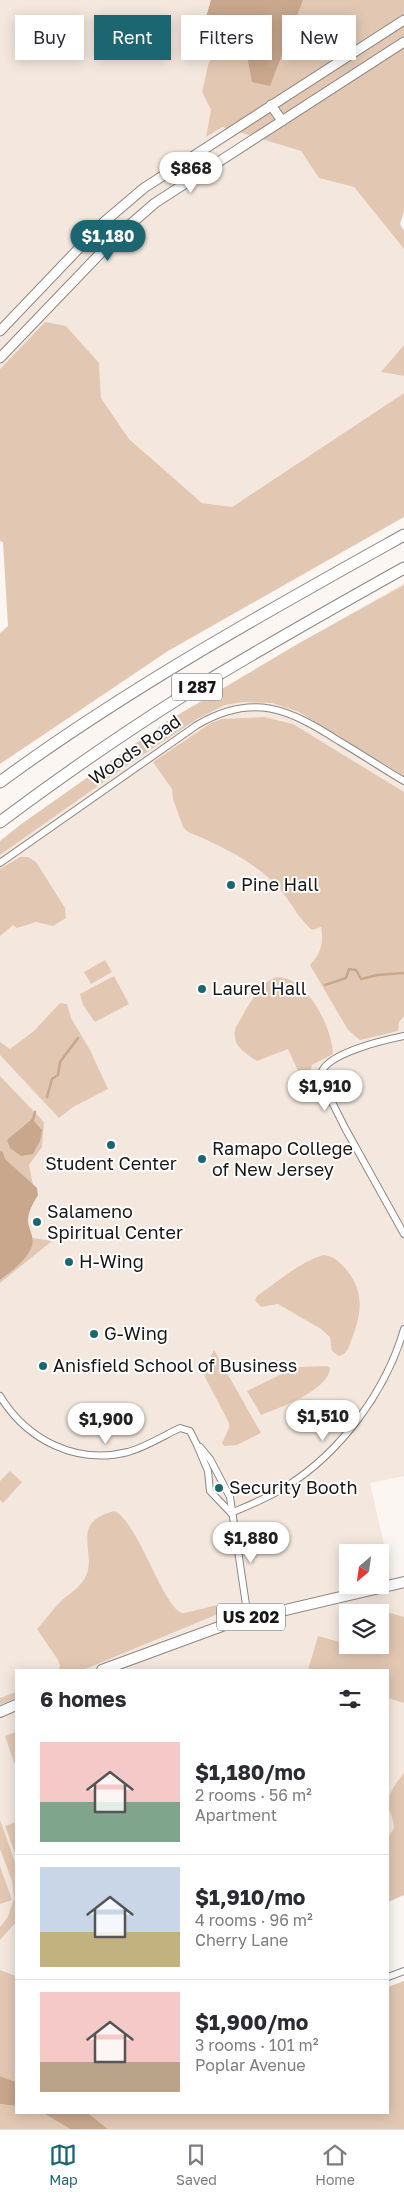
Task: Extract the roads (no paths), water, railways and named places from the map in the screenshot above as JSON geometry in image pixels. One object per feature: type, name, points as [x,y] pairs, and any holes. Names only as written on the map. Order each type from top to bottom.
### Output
[{"type":"highway","name":"I 287","points":[[0,782],[153,678],[404,535]]},
{"type":"highway","name":"I 287","points":[[0,822],[77,766],[179,698],[404,568]]},
{"type":"main road","points":[[0,331],[121,207],[152,183],[404,20]]},
{"type":"main road","points":[[0,358],[133,221],[155,203],[404,42]]},
{"type":"main road","points":[[271,105],[282,121]]},
{"type":"main road","name":"US 202","points":[[105,1669],[217,1627],[404,1582]]},
{"type":"main road","points":[[0,1712],[15,1705]]},
{"type":"street","name":"Woods Road","points":[[0,863],[198,725],[220,713],[233,709],[246,707],[272,708],[299,717],[404,782]]},
{"type":"street","points":[[401,1037],[375,1042],[347,1054],[326,1065],[321,1074],[322,1082],[345,1128],[404,1234]]},
{"type":"street","points":[[231,1513],[285,1487],[327,1453],[366,1407],[400,1354],[404,1329]]},
{"type":"street","points":[[0,1396],[7,1407],[25,1426],[47,1442],[64,1451],[88,1455],[129,1452],[180,1428],[190,1432],[208,1472],[210,1491],[231,1513]]},
{"type":"street","points":[[197,1445],[206,1454],[230,1497],[248,1618]]},
{"type":"street","points":[[389,1977],[404,1971]]},
{"type":"waterway","points":[[325,985],[346,978],[349,969],[356,970],[361,979],[377,975],[404,973]]},
{"type":"waterway","points":[[47,1097],[52,1079],[58,1075],[60,1062],[78,1038]]},
{"type":"waterway","points":[[33,1120],[35,1112]]},
{"type":"place","name":"Pine Hall","points":[[231,885]]},
{"type":"place","name":"Laurel Hall","points":[[202,989]]},
{"type":"place","name":"Student Center","points":[[111,1145]]},
{"type":"place","name":"Ramapo College of New Jersey","points":[[202,1159]]},
{"type":"place","name":"Salameno Spiritual Center","points":[[37,1222]]},
{"type":"place","name":"H-Wing","points":[[69,1262]]},
{"type":"place","name":"G-Wing","points":[[94,1334]]},
{"type":"place","name":"Anisfield School of Business","points":[[43,1366]]},
{"type":"place","name":"Security Booth","points":[[219,1488]]}]
